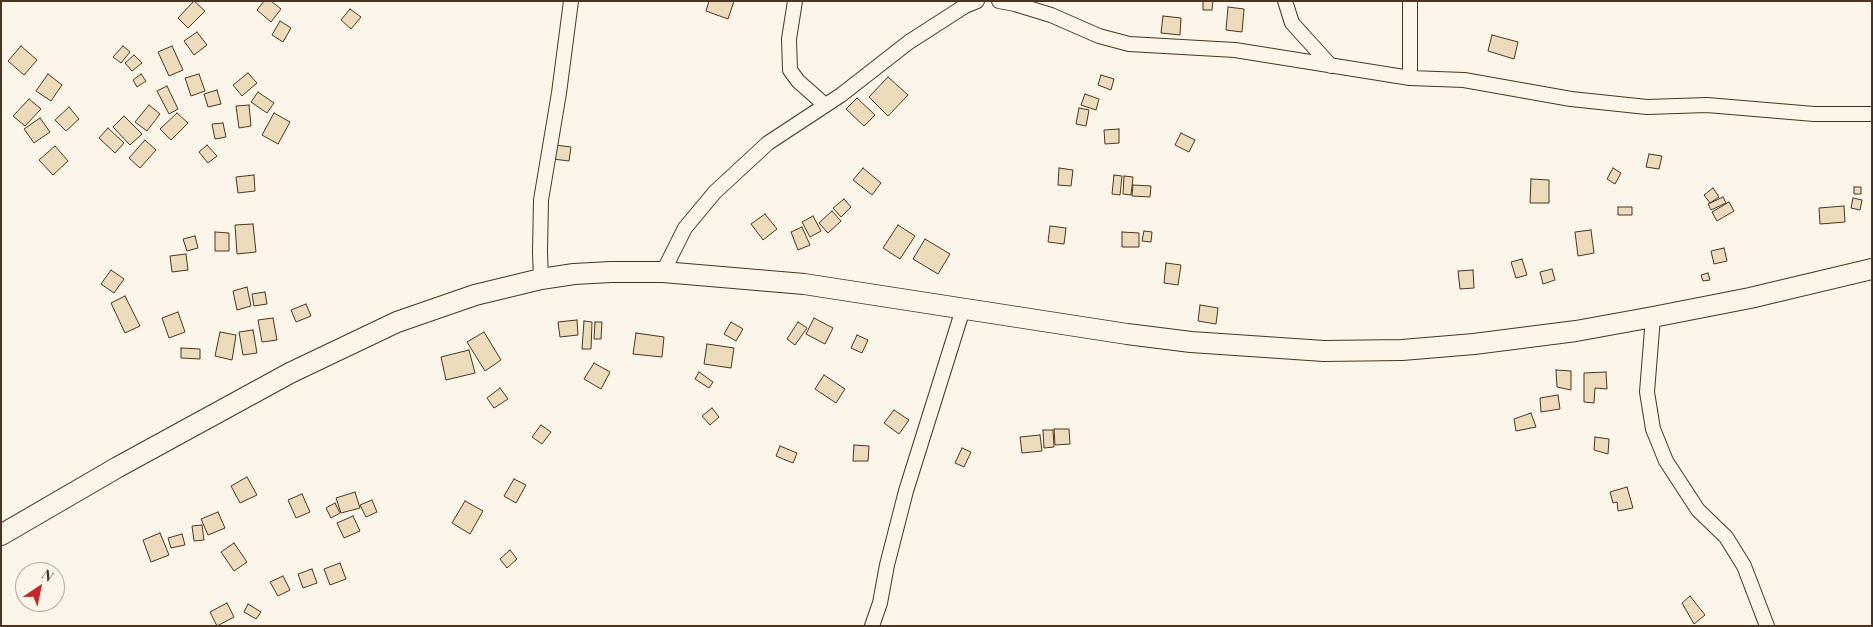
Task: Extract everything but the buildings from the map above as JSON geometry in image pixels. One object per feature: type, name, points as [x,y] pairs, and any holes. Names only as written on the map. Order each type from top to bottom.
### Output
[{"type":"main road","points":[[1,535],[118,467],[281,378],[397,322],[475,295],[542,279],[574,274],[663,272],[804,284],[1127,334],[1191,342],[1324,351],[1402,350],[1474,344],[1576,331],[1653,318],[1750,298],[1872,269]]},
{"type":"street","points":[[542,279],[540,252],[541,200],[559,93],[571,1]]},
{"type":"street","points":[[795,1],[789,38],[790,70],[798,81],[826,105]]},
{"type":"street","points":[[663,272],[685,228],[715,192],[768,143],[826,105],[909,42],[965,6],[977,1]]},
{"type":"street","points":[[999,1],[1051,15],[1100,36],[1129,44],[1235,50],[1410,78],[1464,80],[1571,99],[1647,107],[1707,105],[1814,114],[1872,114]]},
{"type":"street","points":[[1285,1],[1292,23],[1331,66]]},
{"type":"street","points":[[1410,1],[1410,78]]},
{"type":"street","points":[[872,626],[880,603],[887,565],[906,491],[963,309]]},
{"type":"street","points":[[1653,318],[1647,392],[1653,429],[1666,461],[1698,510],[1726,537],[1744,566],[1767,626]]}]
